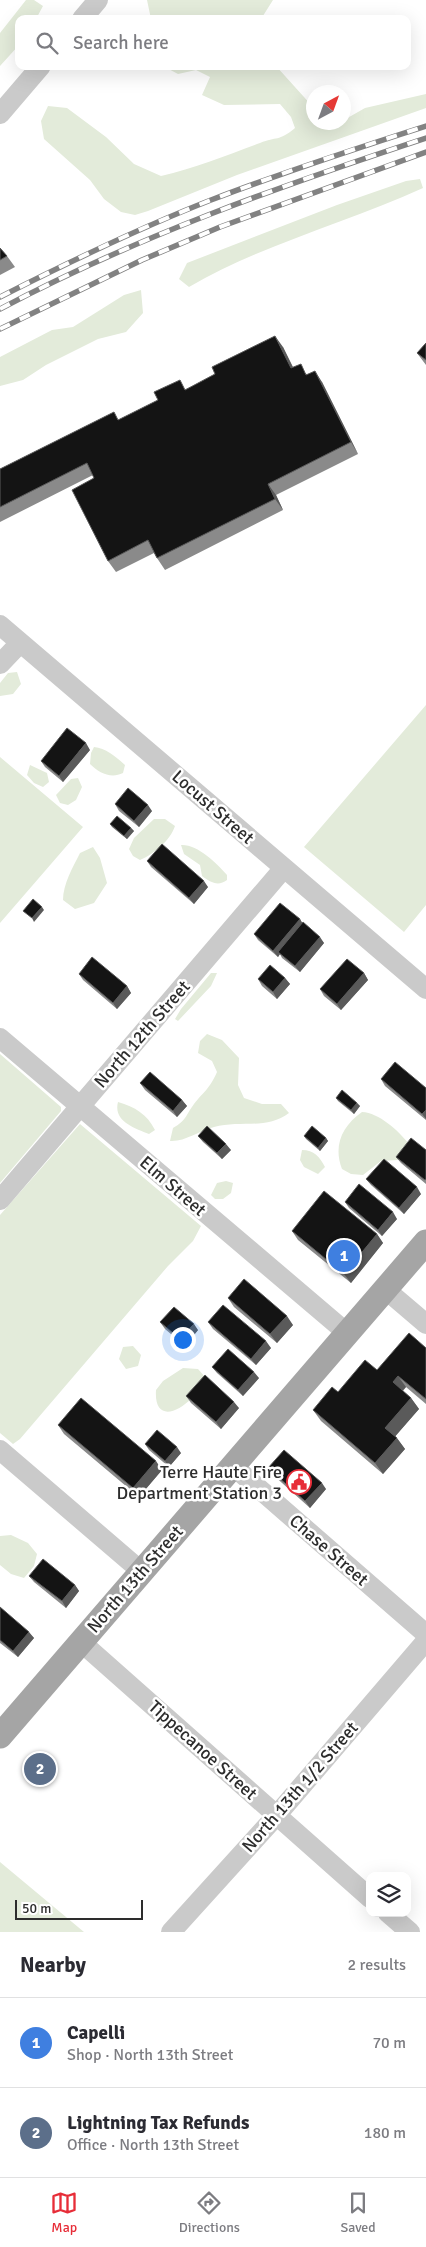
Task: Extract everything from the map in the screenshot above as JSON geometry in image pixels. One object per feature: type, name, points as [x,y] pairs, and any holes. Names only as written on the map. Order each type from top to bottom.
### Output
[{"type":"main road","name":"North 13th Street","points":[[0,1736],[426,1242]]},
{"type":"street","points":[[85,15],[98,0]]},
{"type":"street","points":[[0,114],[38,70]]},
{"type":"street","name":"Locust Street","points":[[0,625],[426,989]]},
{"type":"street","points":[[0,664],[20,643]]},
{"type":"street","name":"North 12th Street","points":[[0,1200],[284,868]]},
{"type":"street","name":"Elm Street","points":[[0,1038],[347,1333]]},
{"type":"street","points":[[385,1289],[426,1324]]},
{"type":"street","points":[[0,1450],[141,1572]]},
{"type":"street","name":"Chase Street","points":[[232,1466],[426,1634]]},
{"type":"street","name":"North 13th 1/2 Street","points":[[171,1932],[276,1816],[426,1640]]},
{"type":"street","name":"Tippecanoe Street","points":[[80,1642],[366,1895]]},
{"type":"street","points":[[393,1917],[410,1932]]},
{"type":"green space","points":[[26,0],[34,0],[43,6],[38,15],[15,15],[15,49],[0,66],[0,33]]},
{"type":"green space","points":[[147,0],[273,0],[264,15],[150,15]]},
{"type":"green space","points":[[170,70],[196,70],[178,74]]},
{"type":"green space","points":[[196,70],[280,70],[306,99],[306,130],[351,130],[351,116],[365,108],[426,94],[426,108],[237,175],[135,215],[121,212],[104,199],[90,180],[44,139],[41,121],[48,106],[67,108],[106,137],[134,164],[161,176],[281,137],[295,128],[291,117],[280,104],[224,105],[202,95],[210,77]]},
{"type":"green space","points":[[420,179],[423,188],[394,201],[274,246],[216,272],[189,287],[179,279],[187,263],[337,205],[406,181]]},
{"type":"green space","points":[[141,290],[143,313],[126,332],[98,339],[46,365],[23,380],[0,386],[0,357],[52,330],[73,327],[124,295]]},
{"type":"green space","points":[[17,672],[21,684],[13,694],[0,696],[0,683],[8,673]]},
{"type":"green space","points":[[426,705],[426,905],[404,932],[304,847]]},
{"type":"green space","points":[[94,747],[107,751],[125,765],[123,773],[110,775],[101,772],[90,764],[91,753]]},
{"type":"green space","points":[[0,757],[83,827],[0,923]]},
{"type":"green space","points":[[30,765],[47,773],[49,782],[43,787],[34,783],[27,775]]},
{"type":"green space","points":[[78,778],[82,787],[76,800],[68,805],[60,803],[56,795],[71,779]]},
{"type":"green space","points":[[154,819],[165,819],[175,826],[173,832],[161,846],[140,860],[133,856],[129,849],[134,838]]},
{"type":"green space","points":[[181,845],[194,848],[206,855],[227,875],[227,880],[217,883],[211,882],[202,876],[200,865],[184,854]]},
{"type":"green space","points":[[93,847],[100,858],[107,883],[94,903],[75,909],[63,900],[63,894],[80,853]]},
{"type":"green space","points":[[211,973],[217,973],[211,986],[178,1021],[175,1019],[181,1009]]},
{"type":"green space","points":[[207,1034],[222,1040],[239,1058],[238,1085],[244,1098],[262,1104],[281,1104],[289,1113],[272,1121],[223,1125],[181,1140],[170,1141],[173,1128],[183,1120],[209,1087],[217,1072],[212,1061],[198,1053],[200,1041]]},
{"type":"green space","points":[[0,1054],[61,1107],[61,1111],[0,1183]]},
{"type":"green space","points":[[118,1102],[140,1112],[155,1130],[149,1134],[126,1123],[117,1109]]},
{"type":"green space","points":[[362,1112],[375,1115],[388,1123],[409,1144],[398,1160],[381,1161],[363,1175],[351,1174],[342,1169],[339,1161],[341,1137],[349,1124]]},
{"type":"green space","points":[[80,1124],[201,1226],[193,1241],[168,1266],[20,1439],[13,1444],[0,1433],[0,1215]]},
{"type":"green space","points":[[302,1150],[313,1153],[321,1160],[325,1167],[318,1174],[304,1167],[300,1160]]},
{"type":"green space","points":[[226,1181],[233,1183],[231,1193],[223,1199],[215,1199],[211,1195],[217,1183]]},
{"type":"green space","points":[[133,1346],[141,1355],[138,1366],[126,1369],[119,1359],[123,1347]]},
{"type":"green space","points":[[183,1368],[198,1369],[206,1378],[194,1396],[185,1404],[173,1411],[167,1412],[162,1410],[156,1400],[156,1390],[163,1381]]},
{"type":"green space","points":[[11,1535],[28,1543],[37,1554],[34,1566],[24,1578],[11,1574],[0,1565],[0,1536]]},
{"type":"green space","points":[[0,1862],[84,1932],[0,1932]]},
{"type":"building","points":[[0,248],[7,256],[0,260]]},
{"type":"building","points":[[275,336],[291,368],[301,364],[306,375],[315,371],[351,442],[268,484],[275,499],[157,558],[148,540],[108,561],[72,490],[94,478],[87,463],[0,507],[0,469],[114,412],[118,420],[158,400],[154,392],[180,380],[185,390],[215,374],[212,367]]},
{"type":"building","points":[[426,343],[426,360],[417,353]]},
{"type":"building","points":[[67,728],[86,743],[59,776],[41,761]]},
{"type":"building","points":[[128,788],[148,805],[134,821],[115,804]]},
{"type":"building","points":[[117,816],[131,828],[124,836],[110,824]]},
{"type":"building","points":[[162,844],[204,881],[189,898],[147,861]]},
{"type":"building","points":[[33,899],[42,907],[32,918],[23,911]]},
{"type":"building","points":[[280,903],[300,919],[273,951],[254,934]]},
{"type":"building","points":[[303,922],[320,937],[295,966],[278,952]]},
{"type":"building","points":[[92,957],[127,986],[113,1003],[79,974]]},
{"type":"building","points":[[347,959],[364,973],[337,1004],[320,989]]},
{"type":"building","points":[[270,965],[285,978],[273,992],[258,979]]},
{"type":"building","points":[[395,1062],[426,1088],[426,1110],[422,1114],[381,1079]]},
{"type":"building","points":[[150,1072],[182,1100],[173,1111],[140,1083]]},
{"type":"building","points":[[342,1090],[357,1103],[351,1110],[336,1098]]},
{"type":"building","points":[[207,1126],[226,1144],[217,1153],[198,1136]]},
{"type":"building","points":[[312,1126],[326,1138],[318,1148],[304,1136]]},
{"type":"building","points":[[411,1138],[426,1150],[425,1180],[396,1157]]},
{"type":"building","points":[[384,1159],[417,1187],[399,1208],[366,1179]]},
{"type":"building","points":[[359,1184],[393,1212],[378,1230],[345,1202]]},
{"type":"building","points":[[324,1191],[377,1234],[344,1274],[292,1231]]},
{"type":"building","points":[[244,1279],[287,1316],[270,1334],[228,1298]]},
{"type":"building","points":[[223,1305],[266,1341],[251,1359],[208,1322]]},
{"type":"building","points":[[174,1307],[194,1324],[180,1339],[160,1322]]},
{"type":"building","points":[[409,1333],[426,1348],[426,1399],[398,1376],[393,1382],[411,1398],[385,1428],[397,1438],[375,1463],[313,1410],[332,1387],[338,1392],[365,1360],[377,1370]]},
{"type":"building","points":[[228,1349],[254,1372],[238,1390],[212,1367]]},
{"type":"building","points":[[205,1375],[234,1402],[216,1422],[186,1396]]},
{"type":"building","points":[[81,1398],[156,1461],[133,1488],[58,1425]]},
{"type":"building","points":[[157,1430],[177,1447],[165,1461],[145,1444]]},
{"type":"building","name":"Terre Haute Fire Department Station 3","points":[[284,1450],[322,1483],[305,1501],[268,1468]]},
{"type":"building","points":[[43,1559],[75,1585],[62,1601],[29,1576]]},
{"type":"building","points":[[0,1607],[29,1632],[13,1651],[0,1640]]},
{"type":"railway","points":[[0,297],[104,246],[184,211],[345,152],[426,126]]},
{"type":"railway","points":[[0,309],[51,283],[156,236],[263,194],[426,138]]},
{"type":"railway","points":[[0,329],[142,260],[220,227],[426,152]]},
{"type":"place","name":"Capelli","points":[[344,1256]]},
{"type":"place","name":"Terre Haute Fire Department Station 3","points":[[299,1482]]},
{"type":"place","name":"Lightning Tax Refunds","points":[[40,1769]]}]
